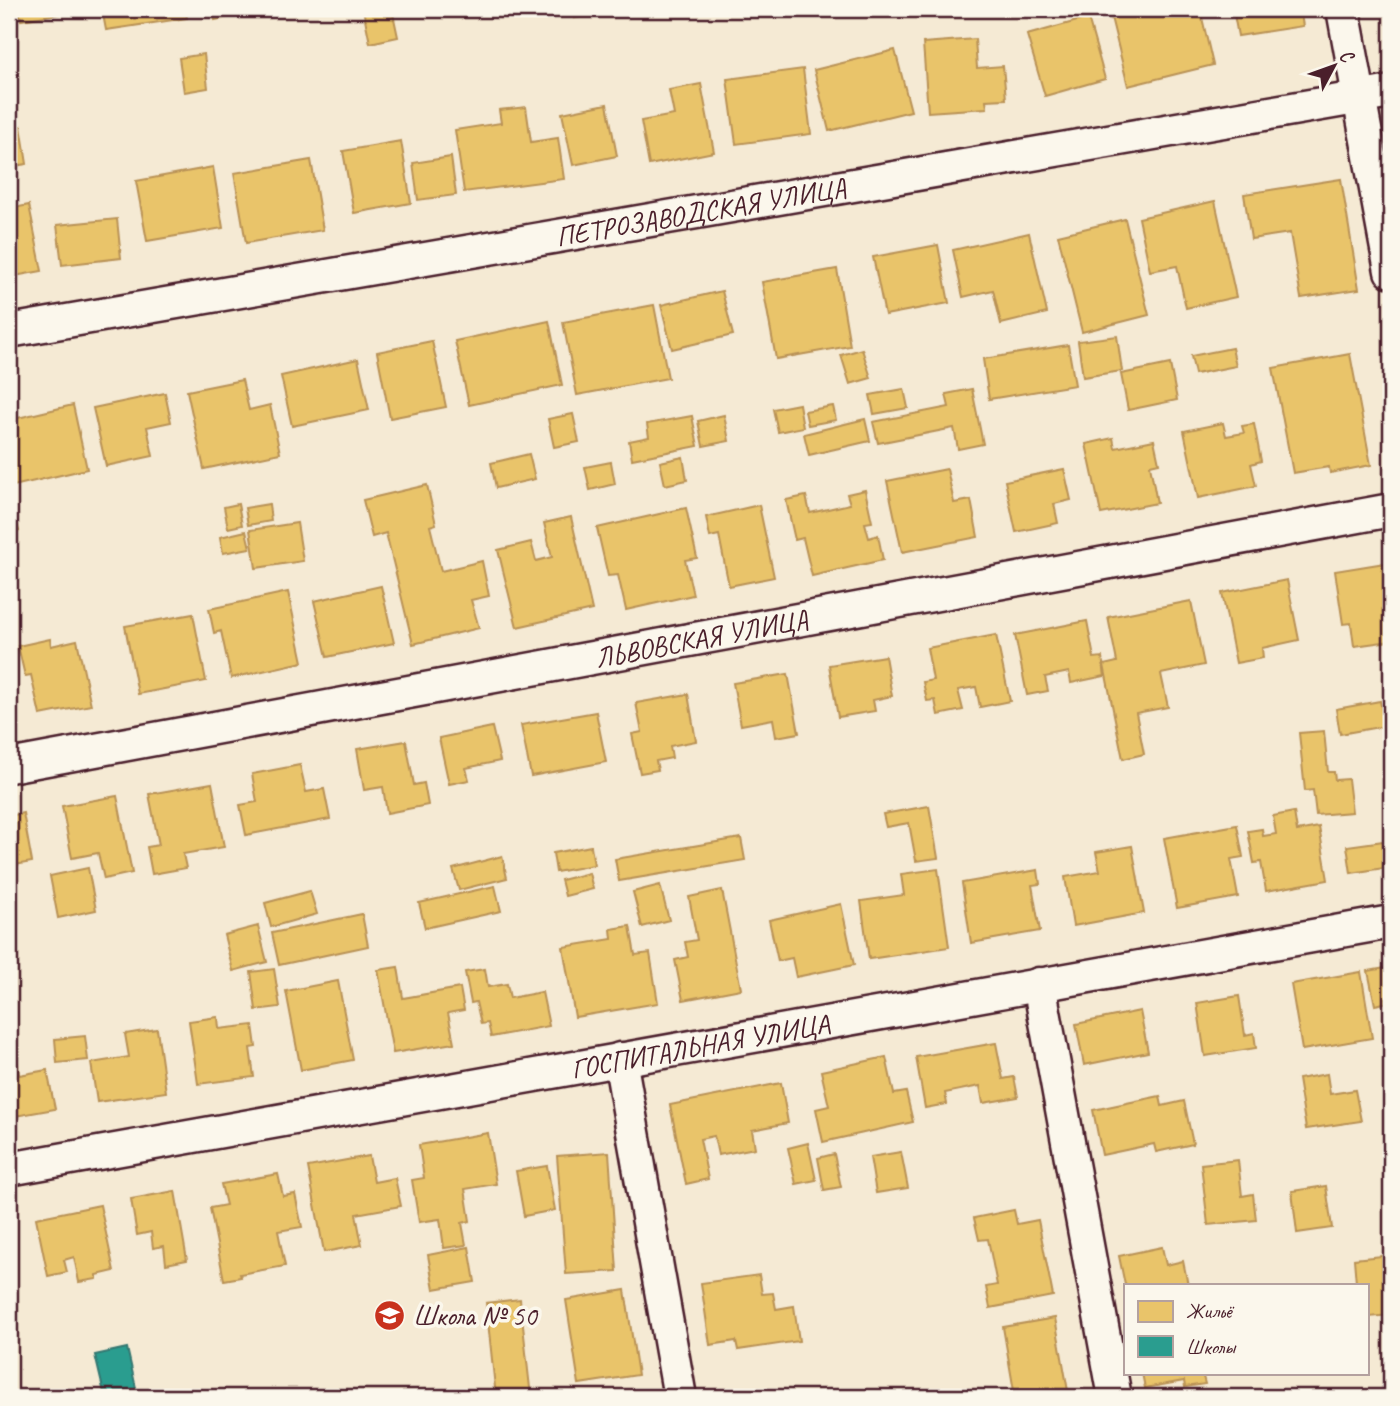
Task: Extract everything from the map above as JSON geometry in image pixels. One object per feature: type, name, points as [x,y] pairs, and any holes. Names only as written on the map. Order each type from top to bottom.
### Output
[{"type":"street","points":[[1343,9],[1391,271]]},
{"type":"street","name":"ПЕТРОЗАВОДСКАЯ УЛИЦА","points":[[9,331],[1391,92]]},
{"type":"street","name":"ЛЬВОВСКАЯ УЛИЦА","points":[[9,766],[1391,510]]},
{"type":"street","name":"ГОСПИТАЛЬНАЯ УЛИЦА","points":[[9,1169],[1391,922]]},
{"type":"street","points":[[1038,984],[1115,1397]]},
{"type":"street","points":[[620,1059],[680,1397]]},
{"type":"building: Жильё","points":[[19,9],[83,9],[83,10],[21,20]]},
{"type":"building: Жильё","points":[[102,9],[185,9],[187,18],[106,30]]},
{"type":"building: Жильё","points":[[212,9],[241,9],[242,14],[215,20]]},
{"type":"building: Жильё","points":[[363,9],[392,9],[398,37],[370,43]]},
{"type":"building: Жильё","points":[[550,9],[564,9],[565,16],[551,17]]},
{"type":"building: Жильё","points":[[573,9],[598,9],[599,14],[574,18]]},
{"type":"building: Жильё","points":[[1109,9],[1200,9],[1213,65],[1128,86]]},
{"type":"building: Жильё","points":[[1233,9],[1300,9],[1303,26],[1238,36]]},
{"type":"building: Жильё","points":[[1088,18],[1105,79],[1045,96],[1027,35]]},
{"type":"building: Жильё","points":[[975,39],[977,68],[1003,66],[1006,99],[986,100],[987,108],[928,112],[923,43]]},
{"type":"building: Жильё","points":[[895,50],[911,111],[829,131],[814,70]]},
{"type":"building: Жильё","points":[[204,54],[208,88],[184,92],[179,58]]},
{"type":"building: Жильё","points":[[803,69],[811,134],[736,144],[727,79]]},
{"type":"building: Жильё","points":[[701,84],[714,152],[649,165],[641,121],[674,115],[669,90]]},
{"type":"building: Жильё","points":[[607,104],[617,156],[573,165],[562,113]]},
{"type":"building: Жильё","points":[[526,107],[531,142],[558,138],[564,179],[464,192],[455,130],[501,123],[499,110]]},
{"type":"building: Жильё","points":[[21,126],[27,164],[9,167],[9,128]]},
{"type":"building: Жильё","points":[[401,141],[411,203],[354,213],[343,151]]},
{"type":"building: Жильё","points":[[451,157],[456,195],[418,200],[413,163]]},
{"type":"building: Жильё","points":[[311,160],[323,230],[246,243],[234,173]]},
{"type":"building: Жильё","points":[[213,167],[223,228],[147,241],[136,181]]},
{"type":"building: Жильё","points":[[1341,179],[1359,289],[1301,298],[1290,233],[1251,239],[1244,194]]},
{"type":"building: Жильё","points":[[1215,201],[1236,297],[1186,308],[1177,266],[1150,271],[1139,218]]},
{"type":"building: Жильё","points":[[29,205],[42,271],[9,277],[9,209]]},
{"type":"building: Жильё","points":[[117,219],[121,258],[62,265],[57,225]]},
{"type":"building: Жильё","points":[[1125,219],[1149,315],[1082,332],[1058,235]]},
{"type":"building: Жильё","points":[[1029,233],[1047,313],[1001,324],[993,290],[963,297],[953,250]]},
{"type":"building: Жильё","points":[[938,245],[949,303],[885,315],[873,257]]},
{"type":"building: Жильё","points":[[837,269],[850,346],[776,359],[762,282]]},
{"type":"building: Жильё","points":[[722,291],[733,335],[672,349],[661,305]]},
{"type":"building: Жильё","points":[[654,305],[668,378],[577,395],[563,322]]},
{"type":"building: Жильё","points":[[549,321],[562,385],[469,405],[455,341]]},
{"type":"building: Жильё","points":[[1117,336],[1122,371],[1083,377],[1078,341]]},
{"type":"building: Жильё","points":[[432,341],[446,407],[390,418],[377,352]]},
{"type":"building: Жильё","points":[[1068,345],[1075,385],[989,399],[983,359]]},
{"type":"building: Жильё","points":[[1232,348],[1236,366],[1195,374],[1191,356]]},
{"type":"building: Жильё","points":[[862,349],[871,378],[850,384],[841,355]]},
{"type":"building: Жильё","points":[[1350,354],[1371,465],[1330,473],[1329,467],[1293,473],[1273,368]]},
{"type":"building: Жильё","points":[[358,359],[369,410],[292,426],[281,376]]},
{"type":"building: Жильё","points":[[1170,364],[1177,400],[1128,410],[1121,374]]},
{"type":"building: Жильё","points":[[242,380],[249,410],[270,405],[280,453],[204,469],[187,391]]},
{"type":"building: Жильё","points":[[904,389],[908,408],[874,414],[870,395]]},
{"type":"building: Жильё","points":[[972,389],[983,444],[958,449],[954,428],[878,443],[873,422],[949,407],[946,394]]},
{"type":"building: Жильё","points":[[165,393],[171,422],[147,427],[153,456],[106,466],[93,408]]},
{"type":"building: Жильё","points":[[799,404],[803,427],[778,432],[773,409]]},
{"type":"building: Жильё","points":[[73,405],[87,469],[9,487],[9,420]]},
{"type":"building: Жильё","points":[[833,406],[836,420],[808,425],[805,411]]},
{"type":"building: Жильё","points":[[573,414],[579,442],[554,447],[548,419]]},
{"type":"building: Жильё","points":[[724,415],[729,441],[703,446],[698,421]]},
{"type":"building: Жильё","points":[[692,416],[698,446],[632,459],[629,441],[649,437],[647,424]]},
{"type":"building: Жильё","points":[[865,419],[870,441],[809,455],[804,434]]},
{"type":"building: Жильё","points":[[1223,423],[1226,436],[1244,433],[1242,426],[1254,424],[1261,461],[1251,464],[1256,486],[1198,498],[1184,431]]},
{"type":"building: Жильё","points":[[1113,438],[1115,448],[1154,440],[1159,463],[1150,465],[1157,503],[1101,514],[1086,444]]},
{"type":"building: Жильё","points":[[529,454],[535,479],[496,488],[491,463]]},
{"type":"building: Жильё","points":[[683,457],[687,480],[665,485],[660,462]]},
{"type":"building: Жильё","points":[[611,462],[615,484],[590,490],[585,467]]},
{"type":"building: Жильё","points":[[947,469],[954,503],[971,500],[978,537],[902,552],[887,481]]},
{"type":"building: Жильё","points":[[1064,469],[1071,500],[1054,504],[1058,523],[1016,532],[1005,481]]},
{"type":"building: Жильё","points":[[427,485],[436,524],[430,526],[441,571],[482,561],[489,596],[471,600],[479,628],[413,644],[386,533],[372,537],[363,500]]},
{"type":"building: Жильё","points":[[865,490],[872,522],[865,523],[869,538],[878,535],[883,560],[812,576],[803,538],[795,540],[786,500],[806,496],[810,513],[850,504],[847,494]]},
{"type":"building: Жильё","points":[[9,494],[19,531],[9,533]]},
{"type":"building: Жильё","points":[[238,504],[242,525],[228,528],[224,507]]},
{"type":"building: Жильё","points":[[269,504],[271,521],[248,525],[245,508]]},
{"type":"building: Жильё","points":[[759,505],[774,577],[729,586],[719,535],[710,537],[706,517]]},
{"type":"building: Жильё","points":[[686,508],[697,558],[685,560],[693,595],[626,610],[618,575],[608,576],[597,528]]},
{"type":"building: Жильё","points":[[571,517],[592,610],[517,627],[498,550],[531,542],[536,561],[552,557],[544,523]]},
{"type":"building: Жильё","points":[[297,523],[303,561],[256,568],[250,530]]},
{"type":"building: Жильё","points":[[246,531],[250,548],[223,553],[220,537]]},
{"type":"building: Жильё","points":[[1391,562],[1391,641],[1354,646],[1351,623],[1343,624],[1335,571]]},
{"type":"building: Жильё","points":[[1287,580],[1299,640],[1262,648],[1263,658],[1236,663],[1222,593]]},
{"type":"building: Жильё","points":[[381,586],[394,643],[327,657],[314,601]]},
{"type":"building: Жильё","points":[[288,592],[303,662],[231,678],[221,631],[214,633],[209,609]]},
{"type":"building: Жильё","points":[[1191,601],[1204,665],[1161,674],[1168,707],[1136,713],[1144,754],[1123,759],[1104,665],[1117,662],[1108,617]]},
{"type":"building: Жильё","points":[[193,614],[206,681],[138,694],[125,626]]},
{"type":"building: Жильё","points":[[1087,621],[1094,658],[1102,657],[1105,676],[1071,683],[1069,672],[1045,677],[1048,691],[1027,695],[1015,635]]},
{"type":"building: Жильё","points":[[996,635],[1010,701],[980,707],[976,687],[958,690],[963,710],[938,715],[935,700],[927,701],[923,682],[933,680],[927,648]]},
{"type":"building: Жильё","points":[[50,639],[51,646],[77,640],[91,705],[40,715],[31,675],[25,676],[18,646]]},
{"type":"building: Жильё","points":[[885,656],[892,696],[873,700],[875,711],[838,717],[829,665]]},
{"type":"building: Жильё","points":[[788,674],[799,733],[776,737],[773,719],[741,725],[733,683]]},
{"type":"building: Жильё","points":[[688,694],[696,741],[670,746],[672,758],[656,761],[658,770],[640,773],[632,734],[642,732],[636,703]]},
{"type":"building: Жильё","points":[[1380,701],[1385,726],[1340,734],[1336,709]]},
{"type":"building: Жильё","points":[[596,712],[606,762],[531,776],[521,725]]},
{"type":"building: Жильё","points":[[492,727],[500,761],[466,768],[469,780],[449,784],[439,738]]},
{"type":"building: Жильё","points":[[1324,731],[1328,772],[1334,772],[1335,780],[1348,779],[1352,812],[1316,815],[1313,790],[1305,791],[1299,733]]},
{"type":"building: Жильё","points":[[406,741],[414,785],[424,783],[428,805],[387,813],[383,787],[364,790],[357,749]]},
{"type":"building: Жильё","points":[[300,765],[306,792],[324,789],[330,819],[246,835],[240,805],[257,802],[252,774]]},
{"type":"building: Жильё","points":[[212,783],[224,847],[183,854],[186,868],[152,874],[147,847],[159,845],[149,794]]},
{"type":"building: Жильё","points":[[117,796],[132,873],[104,879],[98,853],[72,858],[62,806]]},
{"type":"building: Жильё","points":[[929,806],[938,858],[916,861],[909,823],[886,827],[883,814]]},
{"type":"building: Жильё","points":[[1294,812],[1297,831],[1319,827],[1328,880],[1266,891],[1261,862],[1254,863],[1248,831],[1262,829],[1263,836],[1276,834],[1273,816]]},
{"type":"building: Жильё","points":[[23,813],[32,862],[9,866],[9,816]]},
{"type":"building: Жильё","points":[[1237,825],[1243,857],[1231,859],[1238,897],[1177,908],[1164,838]]},
{"type":"building: Жильё","points":[[741,838],[745,860],[619,881],[615,859]]},
{"type":"building: Жильё","points":[[1391,840],[1391,867],[1351,873],[1347,846]]},
{"type":"building: Жильё","points":[[591,846],[594,865],[556,872],[553,853]]},
{"type":"building: Жильё","points":[[1132,846],[1144,913],[1073,926],[1065,877],[1100,871],[1096,852]]},
{"type":"building: Жильё","points":[[502,856],[507,878],[459,890],[453,869]]},
{"type":"building: Жильё","points":[[88,868],[96,910],[58,918],[50,876]]},
{"type":"building: Жильё","points":[[938,869],[949,947],[869,959],[861,901],[904,895],[901,874]]},
{"type":"building: Жильё","points":[[1038,870],[1040,884],[1032,885],[1040,931],[971,943],[962,883]]},
{"type":"building: Жильё","points":[[589,873],[593,889],[565,896],[561,880]]},
{"type":"building: Жильё","points":[[660,885],[669,920],[642,927],[633,892]]},
{"type":"building: Жильё","points":[[495,886],[501,911],[425,928],[419,903]]},
{"type":"building: Жильё","points":[[722,890],[741,989],[683,1000],[675,960],[688,957],[685,942],[697,940],[689,897]]},
{"type":"building: Жильё","points":[[310,891],[317,914],[271,927],[265,903]]},
{"type":"building: Жильё","points":[[841,904],[854,965],[796,977],[792,958],[778,961],[769,920]]},
{"type":"building: Жильё","points":[[362,914],[368,946],[279,965],[272,933]]},
{"type":"building: Жильё","points":[[258,926],[267,962],[233,971],[224,935]]},
{"type":"building: Жильё","points":[[630,926],[635,955],[650,953],[658,1003],[575,1017],[563,947],[612,939],[611,929]]},
{"type":"building: Жильё","points":[[398,967],[403,998],[460,988],[464,1010],[448,1013],[454,1043],[393,1053],[378,970]]},
{"type":"building: Жильё","points":[[1391,967],[1391,1011],[1389,1002],[1375,1005],[1368,971]]},
{"type":"building: Жильё","points":[[274,969],[280,1007],[256,1010],[251,972]]},
{"type":"building: Жильё","points":[[485,969],[488,987],[507,984],[510,998],[542,992],[549,1026],[491,1037],[488,1023],[481,1024],[476,1002],[471,1003],[465,972]]},
{"type":"building: Жильё","points":[[1361,972],[1372,1038],[1302,1050],[1291,984]]},
{"type":"building: Жильё","points":[[338,981],[353,1060],[301,1070],[286,991]]},
{"type":"building: Жильё","points":[[1239,996],[1245,1035],[1254,1033],[1256,1048],[1205,1056],[1197,1003]]},
{"type":"building: Жильё","points":[[1140,1011],[1148,1052],[1084,1065],[1076,1024]]},
{"type":"building: Жильё","points":[[218,1017],[219,1029],[253,1025],[256,1047],[250,1048],[254,1077],[198,1084],[189,1021]]},
{"type":"building: Жильё","points":[[157,1029],[166,1092],[97,1102],[91,1063],[129,1057],[125,1034]]},
{"type":"building: Жильё","points":[[85,1036],[88,1060],[57,1063],[55,1039]]},
{"type":"building: Жильё","points":[[996,1043],[1003,1079],[1014,1077],[1018,1097],[983,1103],[980,1086],[945,1093],[947,1104],[925,1108],[916,1057]]},
{"type":"building: Жильё","points":[[886,1057],[894,1094],[906,1092],[913,1122],[823,1142],[816,1109],[829,1106],[821,1071]]},
{"type":"building: Жильё","points":[[17,1062],[19,1075],[47,1070],[55,1109],[9,1117],[9,1064]]},
{"type":"building: Жильё","points":[[1391,1067],[1391,1099],[1390,1099],[1384,1069]]},
{"type":"building: Жильё","points":[[1327,1074],[1330,1094],[1355,1090],[1361,1121],[1306,1129],[1298,1079]]},
{"type":"building: Жильё","points":[[781,1083],[788,1123],[752,1130],[755,1148],[718,1155],[714,1136],[700,1139],[708,1179],[686,1184],[670,1105]]},
{"type":"building: Жильё","points":[[1160,1096],[1162,1106],[1184,1101],[1193,1144],[1156,1152],[1154,1144],[1102,1155],[1093,1110]]},
{"type":"building: Жильё","points":[[488,1133],[496,1184],[465,1189],[470,1221],[462,1223],[466,1245],[444,1248],[440,1219],[419,1222],[412,1180],[424,1178],[419,1145]]},
{"type":"building: Жильё","points":[[808,1143],[816,1180],[796,1184],[788,1148]]},
{"type":"building: Жильё","points":[[609,1152],[617,1271],[566,1274],[557,1156]]},
{"type":"building: Жильё","points":[[901,1152],[908,1188],[876,1193],[870,1157]]},
{"type":"building: Жильё","points":[[834,1154],[841,1187],[824,1190],[818,1158]]},
{"type":"building: Жильё","points":[[369,1156],[374,1182],[395,1178],[401,1206],[356,1214],[362,1245],[324,1252],[308,1167]]},
{"type":"building: Жильё","points":[[1238,1160],[1242,1196],[1253,1194],[1256,1220],[1208,1225],[1201,1164]]},
{"type":"building: Жильё","points":[[547,1166],[555,1210],[524,1216],[516,1171]]},
{"type":"building: Жильё","points":[[278,1174],[283,1196],[295,1194],[302,1227],[278,1231],[285,1266],[240,1274],[241,1277],[224,1280],[210,1208],[226,1205],[221,1184]]},
{"type":"building: Жильё","points":[[1326,1186],[1332,1228],[1297,1233],[1292,1191]]},
{"type":"building: Жильё","points":[[175,1191],[187,1260],[166,1264],[164,1246],[153,1248],[151,1232],[137,1235],[131,1199]]},
{"type":"building: Жильё","points":[[100,1205],[114,1271],[97,1275],[97,1279],[79,1282],[74,1257],[64,1260],[67,1272],[48,1276],[36,1218]]},
{"type":"building: Жильё","points":[[1014,1210],[1017,1224],[1038,1220],[1053,1296],[990,1308],[986,1287],[997,1285],[988,1239],[979,1240],[974,1218]]},
{"type":"building: Жильё","points":[[469,1247],[475,1282],[434,1289],[428,1255]]},
{"type":"building: Жильё","points":[[1162,1247],[1166,1265],[1183,1261],[1188,1284],[1125,1284],[1119,1256]]},
{"type":"building: Жильё","points":[[1391,1255],[1391,1315],[1369,1317],[1368,1284],[1356,1283],[1354,1259]]},
{"type":"building: Жильё","points":[[759,1275],[762,1294],[773,1293],[776,1309],[794,1306],[799,1341],[738,1350],[736,1341],[710,1345],[701,1283]]},
{"type":"building: Жильё","points":[[625,1290],[638,1375],[579,1384],[566,1300]]},
{"type":"building: Жильё","points":[[520,1299],[531,1397],[496,1397],[486,1303]]},
{"type":"building: Жильё","points":[[1055,1318],[1068,1391],[1015,1397],[1003,1327]]},
{"type":"building: Жильё","points":[[1142,1374],[1202,1374],[1205,1384],[1185,1387],[1184,1381],[1145,1388]]},
{"type":"building: Школы","points":[[127,1348],[138,1397],[105,1397],[95,1355]]},
{"type":"place","name":"Школа № 50","points":[[390,1315]]}]
